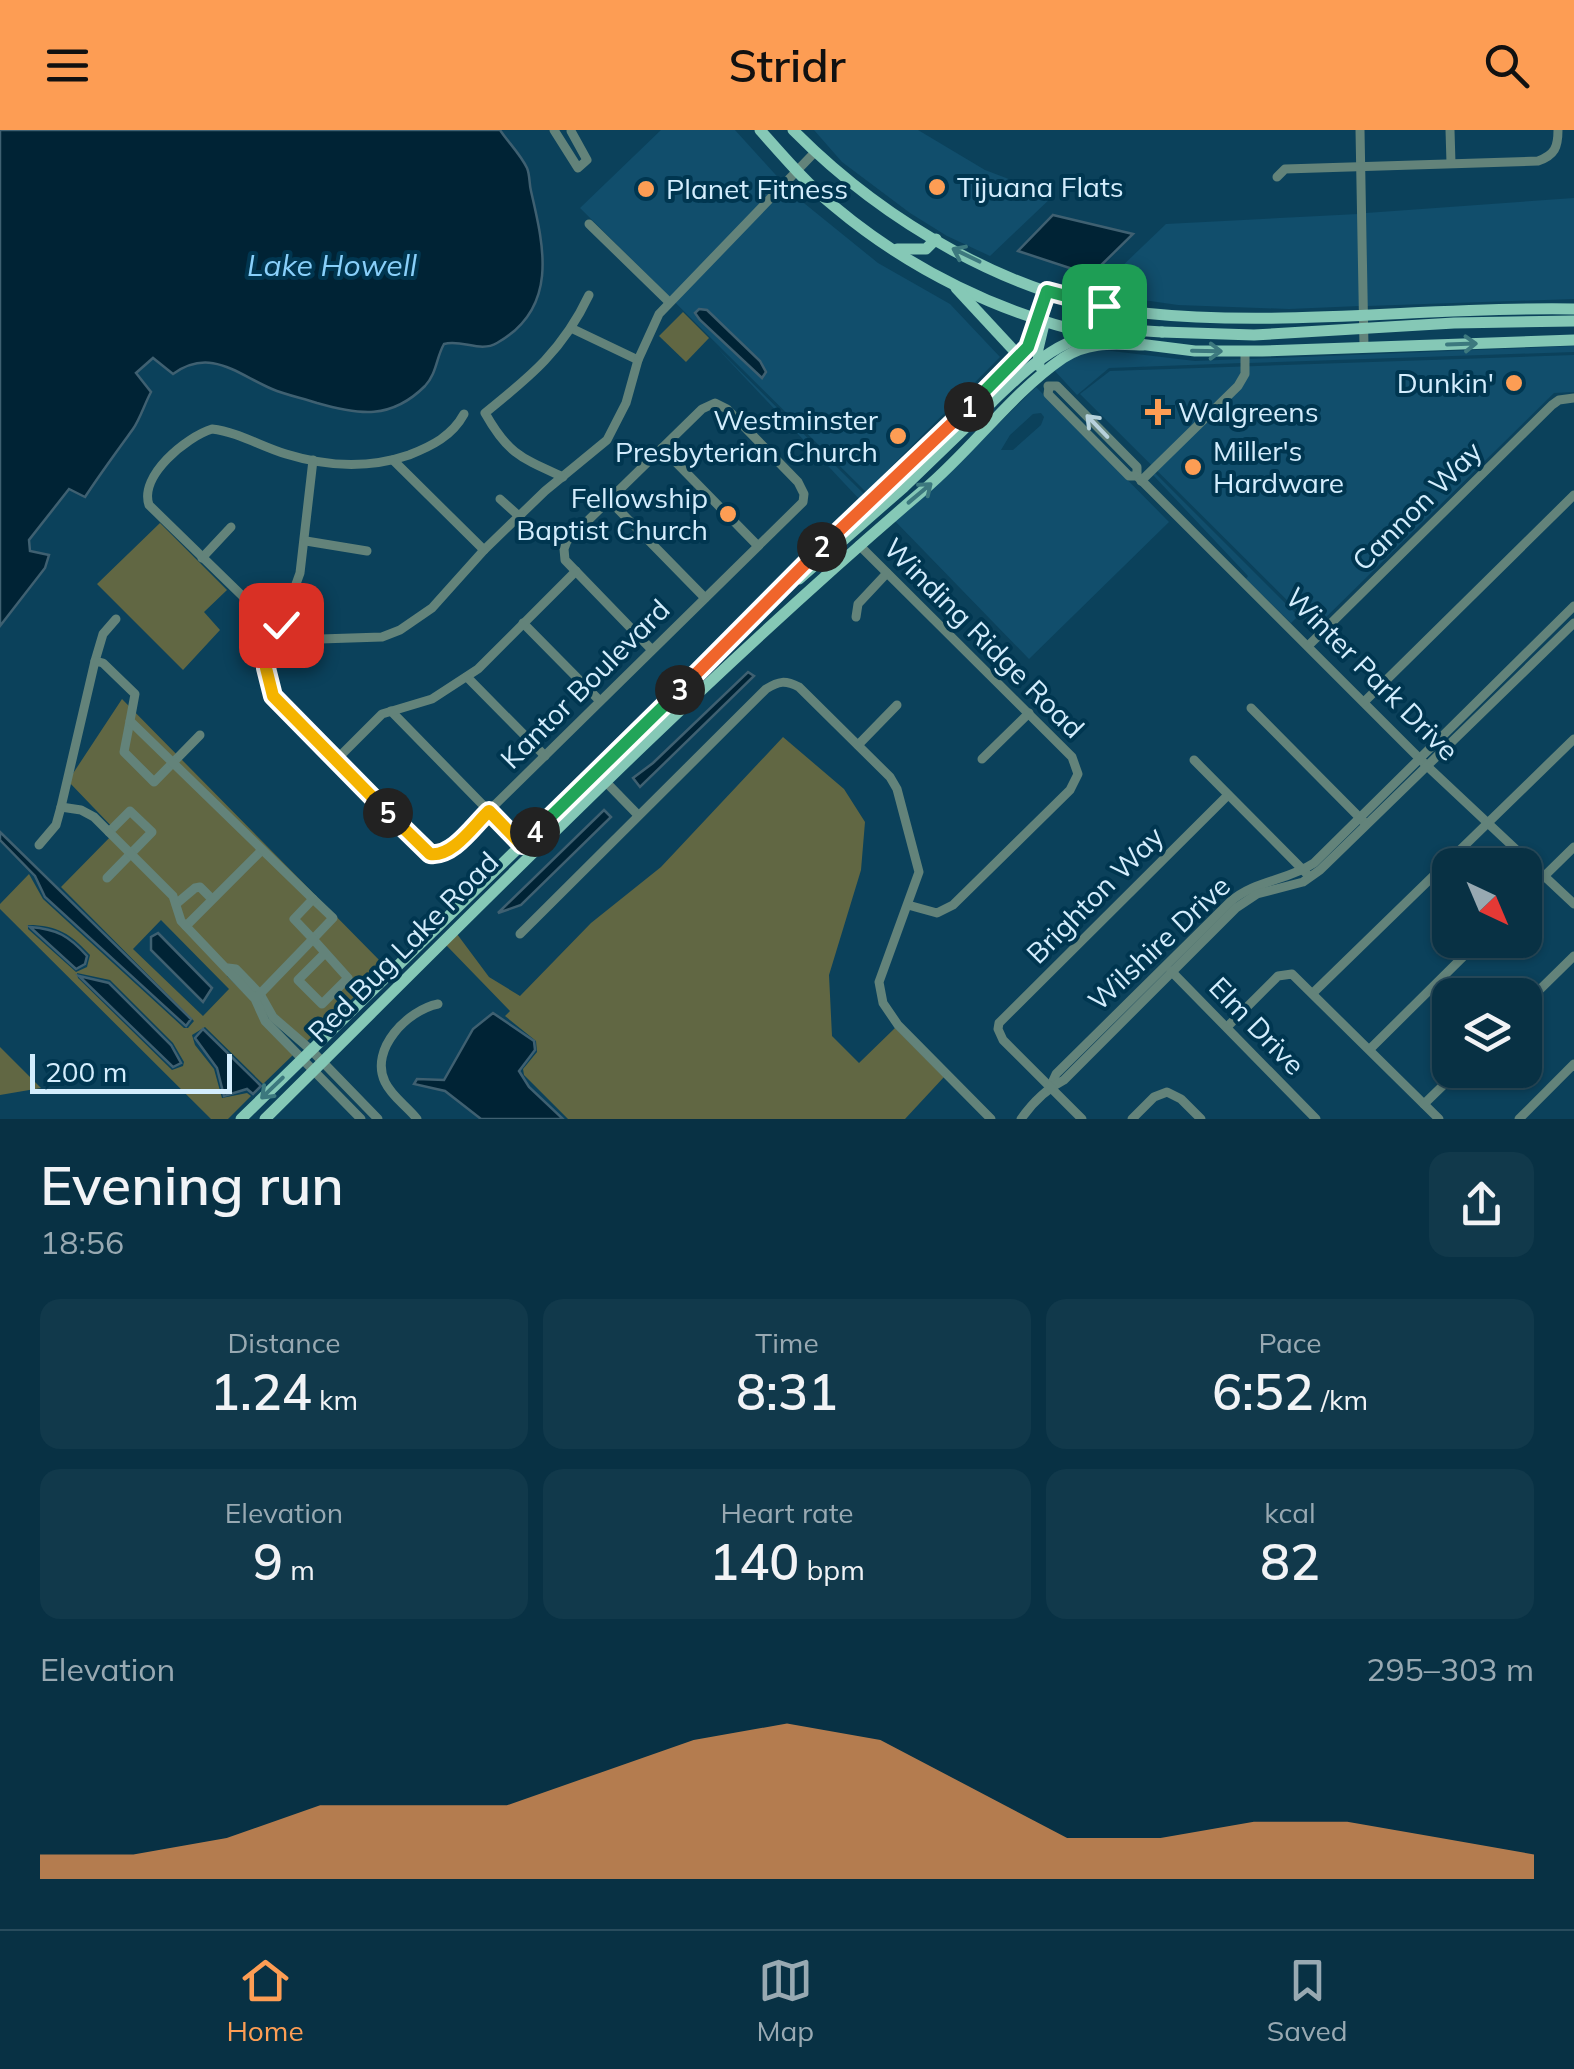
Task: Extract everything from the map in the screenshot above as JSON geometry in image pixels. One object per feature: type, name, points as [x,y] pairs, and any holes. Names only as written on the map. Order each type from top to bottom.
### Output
[{"type":"main road","points":[[760,130],[836,208],[892,249],[953,285],[1041,320],[1143,345]]},
{"type":"main road","points":[[793,130],[851,183],[936,239],[1050,292],[1109,307],[1176,315],[1364,315],[1574,308]]},
{"type":"main road","points":[[892,249],[926,249],[936,239]]},
{"type":"main road","name":"Winter Park Drive","points":[[953,285],[1020,357]]},
{"type":"main road","name":"Red Bug Lake Road","points":[[241,1119],[800,568],[1020,357],[1041,320],[1050,292]]},
{"type":"main road","name":"Red Bug Lake Road","points":[[264,1119],[787,608],[1044,382],[1038,348],[1041,320]]},
{"type":"main road","points":[[714,656],[904,487],[1042,355],[1074,338],[1131,329],[1254,336],[1471,322],[1574,321]]},
{"type":"main road","points":[[1044,382],[1080,349],[1098,344],[1246,351],[1574,340]]},
{"type":"main road","points":[[467,919],[470,909],[517,862],[522,845]]},
{"type":"street","points":[[554,130],[578,168],[587,160],[572,130]]},
{"type":"street","points":[[1360,130],[1364,348]]},
{"type":"street","points":[[1450,130],[1451,163]]},
{"type":"street","points":[[1278,176],[1285,168],[1538,161],[1554,152],[1558,130]]},
{"type":"street","points":[[464,414],[454,430],[438,442],[393,460],[354,467],[313,460],[212,429],[193,437],[157,473],[148,488],[149,505],[265,618],[320,640],[382,637],[400,630],[432,608],[484,550],[600,447],[618,423],[638,360],[668,301],[814,152]]},
{"type":"street","points":[[589,224],[668,301]]},
{"type":"street","points":[[563,477],[510,450],[486,413],[544,366],[573,329],[589,296]]},
{"type":"street","points":[[573,329],[638,360]]},
{"type":"street","points":[[1139,478],[1238,386],[1246,374],[1246,351]]},
{"type":"street","name":"Winter Park Drive","points":[[1020,357],[1044,382],[1057,386],[1136,467],[1139,478],[1424,762],[1574,904]]},
{"type":"street","name":"Cannon Way","points":[[1308,646],[1559,400],[1574,398]]},
{"type":"street","name":"Kantor Boulevard","points":[[281,625],[268,658],[269,687],[279,703],[430,854],[436,856],[449,850],[797,509],[804,494],[798,482],[727,409],[715,404],[702,409],[662,448]]},
{"type":"street","points":[[652,650],[576,571],[563,554],[566,541],[662,448],[758,546]]},
{"type":"street","points":[[281,625],[294,594],[306,541],[313,460]]},
{"type":"street","points":[[393,460],[484,550]]},
{"type":"street","points":[[1364,702],[1574,495]]},
{"type":"street","points":[[500,499],[520,517]]},
{"type":"street","points":[[609,500],[705,598]]},
{"type":"street","points":[[202,558],[231,528]]},
{"type":"street","points":[[306,541],[367,552]]},
{"type":"street","name":"Winding Ridge Road","points":[[859,545],[1077,765],[1076,782],[953,905],[937,913],[908,905]]},
{"type":"street","points":[[336,760],[382,714],[432,699],[467,677],[576,571]]},
{"type":"street","points":[[856,617],[858,604],[887,572]]},
{"type":"street","name":"Wilshire Drive","points":[[1021,1119],[1050,1087],[1056,1074],[1246,899],[1269,889],[1287,888],[1363,821],[1492,695],[1574,606]]},
{"type":"street","points":[[40,844],[56,825],[95,661],[103,634],[116,619]]},
{"type":"street","points":[[523,623],[600,701]]},
{"type":"street","name":"Wilshire Drive","points":[[1492,695],[1574,623]]},
{"type":"street","points":[[95,661],[104,664],[134,694],[124,752],[154,782],[200,735]]},
{"type":"street","points":[[467,677],[545,756]]},
{"type":"street","points":[[520,934],[776,683],[784,681],[799,687],[890,777],[902,802],[920,872],[882,968],[879,982],[883,1003],[898,1025],[991,1119]]},
{"type":"street","points":[[858,746],[897,706]]},
{"type":"street","points":[[1251,708],[1363,821]]},
{"type":"street","points":[[391,711],[522,845]]},
{"type":"street","points":[[982,760],[1028,713]]},
{"type":"street","points":[[130,721],[333,918],[257,996]]},
{"type":"street","points":[[1313,993],[1574,738]]},
{"type":"street","points":[[1194,760],[1306,873]]},
{"type":"street","points":[[596,772],[638,816]]},
{"type":"street","name":"Brighton Way","points":[[1050,1087],[1002,1040],[998,1029],[1003,1017],[1228,796]]},
{"type":"street","points":[[61,807],[94,817],[173,896],[181,921],[228,968],[236,970],[307,1054],[378,1119]]},
{"type":"street","points":[[108,878],[152,832],[130,811],[109,832]]},
{"type":"street","points":[[1544,876],[1574,847]]},
{"type":"street","points":[[186,926],[262,850]]},
{"type":"street","points":[[176,904],[200,887],[212,900]]},
{"type":"street","points":[[313,899],[294,919],[348,978],[322,1004],[298,980],[324,953]]},
{"type":"street","points":[[1542,987],[1574,956]]},
{"type":"street","points":[[1370,1049],[1462,958]]},
{"type":"street","name":"Elm Drive","points":[[1169,968],[1316,1119]]},
{"type":"street","points":[[1227,1027],[1278,976],[1292,974],[1439,1119]]},
{"type":"street","points":[[417,1119],[383,1079],[382,1052],[389,1039],[421,1007],[438,1004]]},
{"type":"street","points":[[1519,1119],[1574,1064]]},
{"type":"street","points":[[319,1066],[360,1119]]},
{"type":"street","points":[[1050,1087],[1082,1119]]},
{"type":"street","points":[[1424,1104],[1440,1088]]},
{"type":"street","points":[[1132,1119],[1154,1098],[1167,1092],[1181,1099],[1200,1119]]},
{"type":"shaded area","points":[[661,130],[735,130],[794,195],[878,263],[950,304],[1000,357],[866,492],[580,208]]},
{"type":"shaded area","points":[[814,130],[918,130],[985,170],[1053,196],[990,256],[910,213],[842,162]]},
{"type":"shaded area","points":[[1574,198],[1574,299],[1367,306],[1366,213]]},
{"type":"shaded area","points":[[1358,214],[1360,306],[1289,309],[1178,305],[1094,293],[1166,224]]},
{"type":"shaded area","points":[[1574,346],[1574,352],[1249,363],[1249,359]]},
{"type":"shaded area","points":[[717,348],[865,495],[860,500]]},
{"type":"shaded area","points":[[1095,349],[1195,361],[1242,359],[1242,363],[1109,368],[1077,395],[1054,370]]},
{"type":"shaded area","points":[[1574,355],[1574,392],[1554,393],[1315,628],[1080,394],[1110,371]]},
{"type":"shaded area","points":[[1036,387],[1169,522],[1029,659],[894,520]],"holes":[[[1041,413],[1041,425],[1013,450],[1001,450],[1010,435],[1033,414]]]},
{"type":"shaded area","points":[[1155,473],[1298,616],[1291,623],[1246,579],[1248,576]]},
{"type":"green space","points":[[683,312],[709,338],[686,362],[659,336]]},
{"type":"green space","points":[[160,523],[227,590],[204,612],[220,630],[183,670],[97,584]]},
{"type":"green space","points":[[122,699],[386,967],[306,1042],[230,964],[225,964],[227,976],[252,1001],[293,1055],[263,1084],[205,1027],[192,1035],[214,1069],[222,1098],[247,1093],[251,1096],[228,1119],[211,1119],[0,909],[0,904],[29,874],[43,899],[184,1028],[194,1021],[61,887],[116,831],[68,781]],"holes":[[[161,920],[229,989],[203,1016],[133,949]],[[28,925],[70,936],[90,955],[87,967],[76,972]],[[77,973],[110,980],[173,1043],[183,1066],[172,1070]]]},
{"type":"green space","points":[[783,737],[844,789],[865,822],[861,870],[829,975],[832,1036],[859,1063],[895,1028],[944,1077],[905,1119],[568,1119],[524,1075],[523,1069],[537,1052],[536,1041],[505,1016],[510,1011],[446,945],[457,934],[489,977],[520,996],[591,923],[661,867]]},
{"type":"green space","points":[[0,1047],[41,1088],[0,1095]]},
{"type":"water","name":"Lake Howell","points":[[0,130],[500,130],[529,173],[542,254],[538,294],[517,329],[491,346],[444,344],[425,386],[400,405],[374,412],[347,410],[288,395],[211,363],[186,366],[173,374],[153,358],[136,373],[151,392],[136,425],[85,497],[69,489],[29,540],[30,551],[49,555],[45,568],[0,626]]},
{"type":"water","points":[[1053,215],[1133,234],[1091,275],[1018,251]]},
{"type":"water","points":[[707,310],[760,361],[766,372],[762,378],[700,320],[695,313]]},
{"type":"water","points":[[748,672],[754,676],[640,787],[633,778]]},
{"type":"water","points":[[604,810],[611,817],[521,905],[498,913]]},
{"type":"water","points":[[0,832],[191,1019],[186,1026],[45,897],[35,876],[0,840]]},
{"type":"water","points":[[30,927],[68,939],[87,956],[85,964],[76,969]]},
{"type":"water","points":[[158,933],[212,988],[203,1002],[151,950],[151,937]]},
{"type":"water","points":[[79,976],[109,983],[171,1045],[181,1063],[173,1067]]},
{"type":"water","points":[[493,1013],[534,1041],[535,1050],[519,1071],[529,1087],[563,1119],[481,1119],[445,1091],[414,1084],[417,1079],[444,1080],[473,1029]]},
{"type":"water","points":[[203,1029],[261,1086],[253,1094],[247,1089],[224,1096],[217,1068],[195,1038]]},
{"type":"place","name":"Tijuana Flats","points":[[937,187]]},
{"type":"place","name":"Planet Fitness","points":[[646,189]]},
{"type":"place","name":"Dunkin'","points":[[1514,383]]},
{"type":"place","name":"Walgreens","points":[[1158,412]]},
{"type":"place","name":"Westminster Presbyterian Church","points":[[898,436]]},
{"type":"place","name":"Miller's Hardware","points":[[1193,467]]},
{"type":"place","name":"Fellowship Baptist Church","points":[[728,514]]},
{"type":"route","points":[[281,625],[266,668],[273,696],[430,854],[436,856],[449,850],[489,811],[522,845],[800,568],[1020,357],[1028,347],[1047,291],[1104,306]]}]
